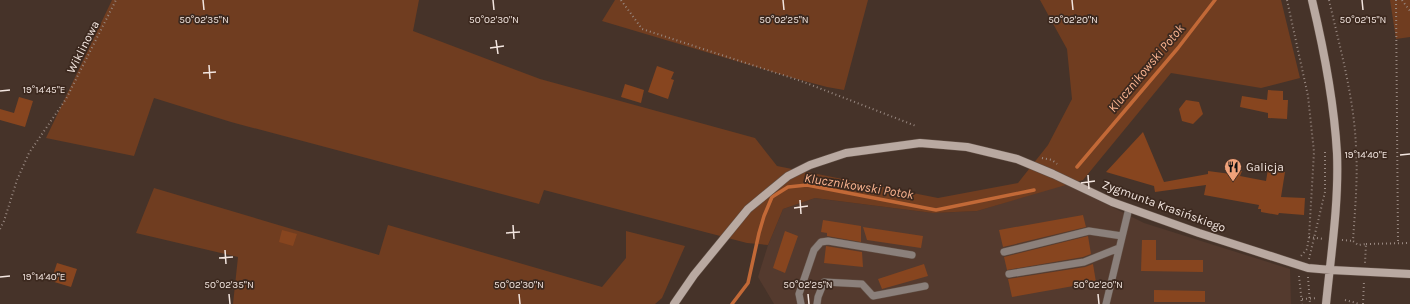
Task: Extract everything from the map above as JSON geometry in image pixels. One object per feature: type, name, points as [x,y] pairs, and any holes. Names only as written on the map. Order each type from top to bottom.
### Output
[{"type":"street","points":[[1312,0],[1328,74],[1335,124],[1337,154],[1336,203],[1331,270],[1326,304]]},
{"type":"street","name":"Zygmunta Krasińskiego","points":[[674,304],[694,275],[748,209],[788,176],[810,165],[846,153],[920,143],[967,147],[1017,160],[1053,174],[1112,202],[1199,233],[1301,265],[1331,270],[1410,274]]},
{"type":"lane","points":[[1106,304],[1129,208]]},
{"type":"lane","points":[[1004,252],[1089,231],[1122,236]]},
{"type":"lane","points":[[801,304],[799,294],[814,250],[821,242],[828,240],[912,256]]},
{"type":"lane","points":[[1009,274],[1084,262],[1119,248]]},
{"type":"lane","points":[[817,304],[824,282],[862,284],[873,296],[925,286]]},
{"type":"path","name":"Wiklinowa","points":[[0,229],[17,180],[29,153],[66,100],[116,0]]},
{"type":"path","points":[[621,0],[642,29],[801,81],[916,126]]},
{"type":"path","points":[[1287,0],[1308,96],[1314,152],[1309,237],[1307,249],[1302,254]]},
{"type":"path","points":[[1329,0],[1349,85],[1356,145],[1357,179],[1353,241],[1358,245],[1410,243]]},
{"type":"path","points":[[1396,0],[1398,244]]},
{"type":"path","points":[[1402,0],[1410,11]]},
{"type":"path","points":[[1310,253],[1326,192],[1326,146]]},
{"type":"path","points":[[1038,156],[1052,160],[1058,165]]},
{"type":"path","points":[[1363,304],[1366,244]]},
{"type":"path","points":[[1299,277],[1302,304]]},
{"type":"path","points":[[1308,280],[1310,304]]},
{"type":"path","points":[[1302,299],[1318,298]]},
{"type":"path","points":[[1345,300],[1360,304]]},
{"type":"shaded area","points":[[112,0],[419,0],[413,31],[540,79],[755,138],[777,166],[938,198],[1018,183],[1048,145],[1072,99],[1067,49],[1040,0],[1281,0],[1300,78],[1261,88],[1171,73],[1083,180],[977,211],[933,213],[815,198],[783,209],[768,245],[747,243],[544,190],[539,204],[231,122],[154,98],[134,156],[46,138]]},
{"type":"shaded area","points":[[615,0],[868,0],[844,90],[793,78],[602,21]]},
{"type":"shaded area","points":[[1390,0],[1410,0],[1410,37],[1396,39]]},
{"type":"shaded area","points":[[1066,184],[1144,223],[1290,269],[1291,304],[774,304],[758,277],[768,245],[783,209],[815,198],[933,213],[977,211]]},
{"type":"shaded area","points":[[154,188],[379,255],[388,225],[602,287],[626,258],[626,231],[685,246],[662,298],[655,304],[233,304],[238,257],[136,233]]},
{"type":"building","points":[[657,66],[674,72],[671,79],[674,80],[668,99],[648,92]]},
{"type":"building","points":[[625,84],[644,90],[641,103],[621,97]]},
{"type":"building","points":[[1268,90],[1283,91],[1283,100],[1288,100],[1287,119],[1268,118],[1268,113],[1240,107],[1242,96],[1267,100]]},
{"type":"building","points":[[19,97],[33,101],[25,127],[0,120],[0,109],[14,113]]},
{"type":"building","points":[[1186,100],[1199,102],[1203,114],[1193,124],[1182,121],[1179,109]]},
{"type":"building","points":[[1143,132],[1164,182],[1208,174],[1208,171],[1231,174],[1232,169],[1242,171],[1240,176],[1266,181],[1268,169],[1271,170],[1272,164],[1284,166],[1283,172],[1285,172],[1281,197],[1305,198],[1304,215],[1279,213],[1278,215],[1261,212],[1261,209],[1258,209],[1259,205],[1204,195],[1206,185],[1155,192],[1154,186],[1106,172]]},
{"type":"building","points":[[1083,215],[1086,227],[1003,247],[999,230]]},
{"type":"building","points":[[823,220],[861,226],[861,242],[827,236],[827,233],[821,232]]},
{"type":"building","points":[[863,227],[923,236],[921,248],[867,240]]},
{"type":"building","points":[[282,230],[297,234],[293,246],[279,242]]},
{"type":"building","points":[[785,231],[798,236],[785,273],[773,268]]},
{"type":"building","points":[[1088,236],[1091,254],[1083,257],[1007,270],[1004,257]]},
{"type":"building","points":[[1142,240],[1156,240],[1156,260],[1203,260],[1203,272],[1141,271]]},
{"type":"building","points":[[826,246],[862,252],[863,267],[824,263]]},
{"type":"building","points":[[57,263],[77,269],[71,287],[51,281]]},
{"type":"building","points":[[924,264],[928,276],[882,289],[878,279]]},
{"type":"building","points":[[1093,264],[1096,282],[1012,297],[1008,279],[1085,267]]},
{"type":"building","points":[[1154,290],[1205,291],[1205,302],[1154,302]]},
{"type":"waterway","name":"Klucznikowski Potok","points":[[1077,167],[1178,48],[1215,0]]},
{"type":"waterway","name":"Klucznikowski Potok","points":[[732,304],[748,283],[759,233],[772,197],[788,187],[807,185],[936,210],[1034,190]]},
{"type":"place","name":"Galicja","points":[[1233,182]]}]
